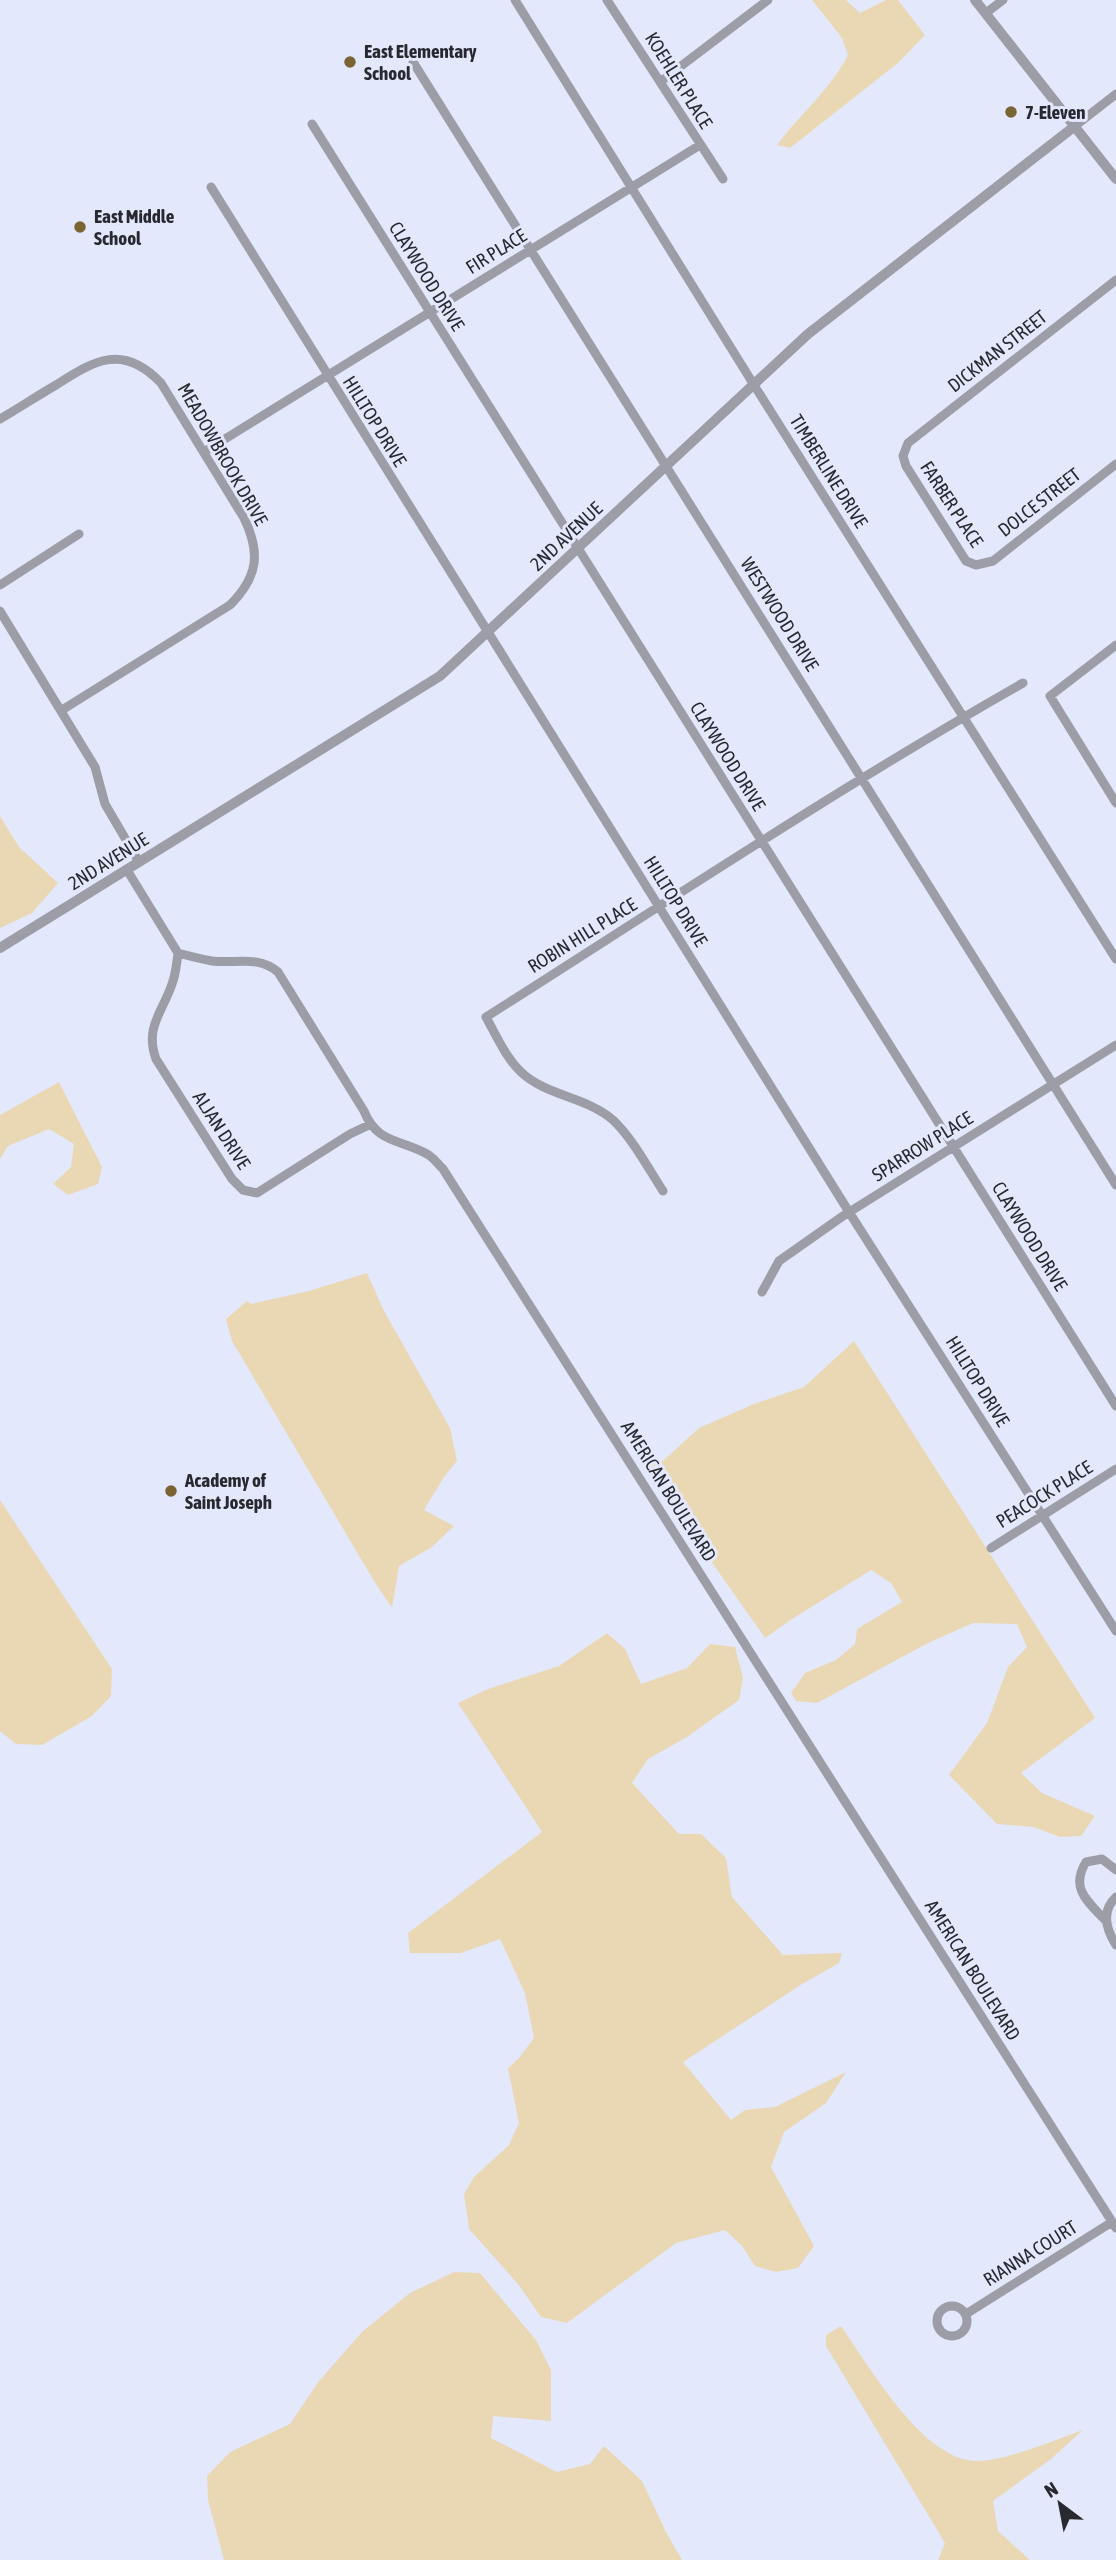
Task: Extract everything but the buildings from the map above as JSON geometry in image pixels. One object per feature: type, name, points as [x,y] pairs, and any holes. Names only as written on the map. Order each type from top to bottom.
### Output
[{"type":"street","name":"TIMBERLINE DRIVE","points":[[515,0],[754,386],[1116,959]]},
{"type":"street","name":"KOEHLER PLACE","points":[[607,0],[723,179]]},
{"type":"street","points":[[660,82],[768,0]]},
{"type":"street","points":[[975,0],[1116,179]]},
{"type":"street","points":[[986,13],[1003,0]]},
{"type":"street","name":"WESTWOOD DRIVE","points":[[413,62],[1116,1185]]},
{"type":"street","name":"2ND AVENUE","points":[[0,948],[440,676],[807,334],[1116,94]]},
{"type":"street","name":"CLAYWOOD DRIVE","points":[[312,124],[1116,1406]]},
{"type":"street","name":"FIR PLACE","points":[[204,452],[700,145]]},
{"type":"street","name":"HILLTOP DRIVE","points":[[211,187],[849,1212],[1116,1631]]},
{"type":"street","name":"DICKMAN STREET","points":[[903,452],[908,443],[1116,280]]},
{"type":"street","name":"MEADOWBROOK DRIVE","points":[[0,419],[89,364],[111,359],[130,361],[148,370],[161,383],[204,452],[251,533],[255,551],[254,570],[245,590],[230,605],[62,710]]},
{"type":"street","name":"FARBER PLACE","points":[[903,452],[906,466],[966,561],[981,564]]},
{"type":"street","name":"DOLCE STREET","points":[[981,564],[993,561],[1116,464]]},
{"type":"street","points":[[0,585],[79,534]]},
{"type":"street","points":[[0,611],[95,767],[105,804],[139,862]]},
{"type":"street","points":[[1116,645],[1050,696],[1116,803]]},
{"type":"street","name":"ROBIN HILL PLACE","points":[[663,1191],[612,1119],[536,1083],[520,1072],[486,1017],[761,842],[1023,683]]},
{"type":"street","points":[[127,870],[178,953],[213,961],[254,960],[269,964],[278,972],[364,1111],[369,1125]]},
{"type":"street","name":"ALJAN DRIVE","points":[[178,953],[173,981],[152,1029],[151,1045],[156,1059],[225,1168],[243,1190],[257,1193],[350,1134],[369,1125]]},
{"type":"street","name":"SPARROW PLACE","points":[[762,1292],[779,1261],[849,1212],[1116,1045]]},
{"type":"street","name":"AMERICAN BOULEVARD","points":[[369,1125],[394,1142],[416,1148],[430,1156],[443,1169],[1114,2225]]},
{"type":"street","name":"PEACOCK PLACE","points":[[991,1548],[1116,1469]]},
{"type":"street","points":[[1116,1870],[1102,1859],[1086,1862],[1079,1874],[1083,1894],[1105,1920],[1116,1945]]},
{"type":"street","points":[[1105,1920],[1109,1903],[1116,1897]]},
{"type":"street","name":"RIANNA COURT","points":[[966,2314],[1114,2225]]},
{"type":"shaded area","points":[[812,0],[846,0],[860,13],[886,0],[898,0],[925,35],[898,63],[790,148],[777,145],[833,79],[848,55],[842,38]]},
{"type":"shaded area","points":[[0,816],[19,847],[58,883],[32,913],[0,928]]},
{"type":"shaded area","points":[[59,1082],[102,1167],[98,1184],[68,1195],[53,1184],[71,1167],[74,1144],[49,1129],[8,1146],[0,1159],[0,1115]]},
{"type":"shaded area","points":[[367,1273],[384,1311],[450,1428],[457,1461],[424,1510],[454,1526],[432,1547],[399,1566],[392,1608],[232,1341],[226,1319],[247,1301],[251,1304],[309,1291]]},
{"type":"shaded area","points":[[854,1341],[1095,1718],[1021,1773],[1042,1793],[1095,1816],[1081,1836],[1060,1837],[1034,1827],[997,1824],[949,1775],[987,1723],[1008,1667],[1027,1647],[1017,1624],[973,1623],[928,1643],[817,1703],[796,1701],[791,1693],[805,1673],[836,1660],[855,1644],[857,1629],[902,1602],[891,1583],[871,1570],[765,1638],[666,1497],[652,1465],[664,1460],[699,1428],[754,1404],[804,1387]]},
{"type":"shaded area","points":[[0,1500],[112,1669],[111,1696],[92,1716],[42,1745],[16,1744],[0,1731]]},
{"type":"shaded area","points":[[607,1633],[625,1649],[641,1684],[687,1668],[710,1644],[735,1647],[743,1678],[739,1700],[687,1737],[648,1759],[632,1783],[679,1834],[701,1834],[726,1858],[732,1897],[783,1955],[842,1953],[839,1963],[683,2062],[731,2120],[745,2110],[775,2107],[846,2072],[826,2103],[784,2132],[771,2167],[814,2246],[798,2268],[776,2272],[755,2266],[742,2246],[725,2230],[676,2243],[567,2323],[541,2317],[518,2284],[469,2229],[464,2194],[474,2177],[509,2145],[519,2123],[508,2068],[534,2038],[525,1993],[500,1939],[461,1953],[410,1953],[408,1933],[542,1832],[458,1703],[488,1689],[559,1666]]},
{"type":"shaded area","points":[[454,2272],[480,2273],[536,2340],[551,2370],[551,2421],[493,2416],[491,2438],[557,2472],[590,2464],[604,2446],[642,2481],[682,2560],[224,2560],[208,2500],[207,2476],[230,2452],[290,2424],[319,2381],[363,2331],[410,2293]]},
{"type":"shaded area","points":[[841,2326],[900,2410],[938,2447],[958,2457],[991,2460],[1083,2430],[1051,2459],[993,2501],[998,2531],[1030,2560],[938,2560],[945,2543],[826,2346],[826,2335]]},
{"type":"place","name":"East Elementary School","points":[[350,62]]},
{"type":"place","name":"7-Eleven","points":[[1011,112]]},
{"type":"place","name":"East Middle School","points":[[80,227]]},
{"type":"place","name":"Academy of Saint Joseph","points":[[171,1491]]}]
